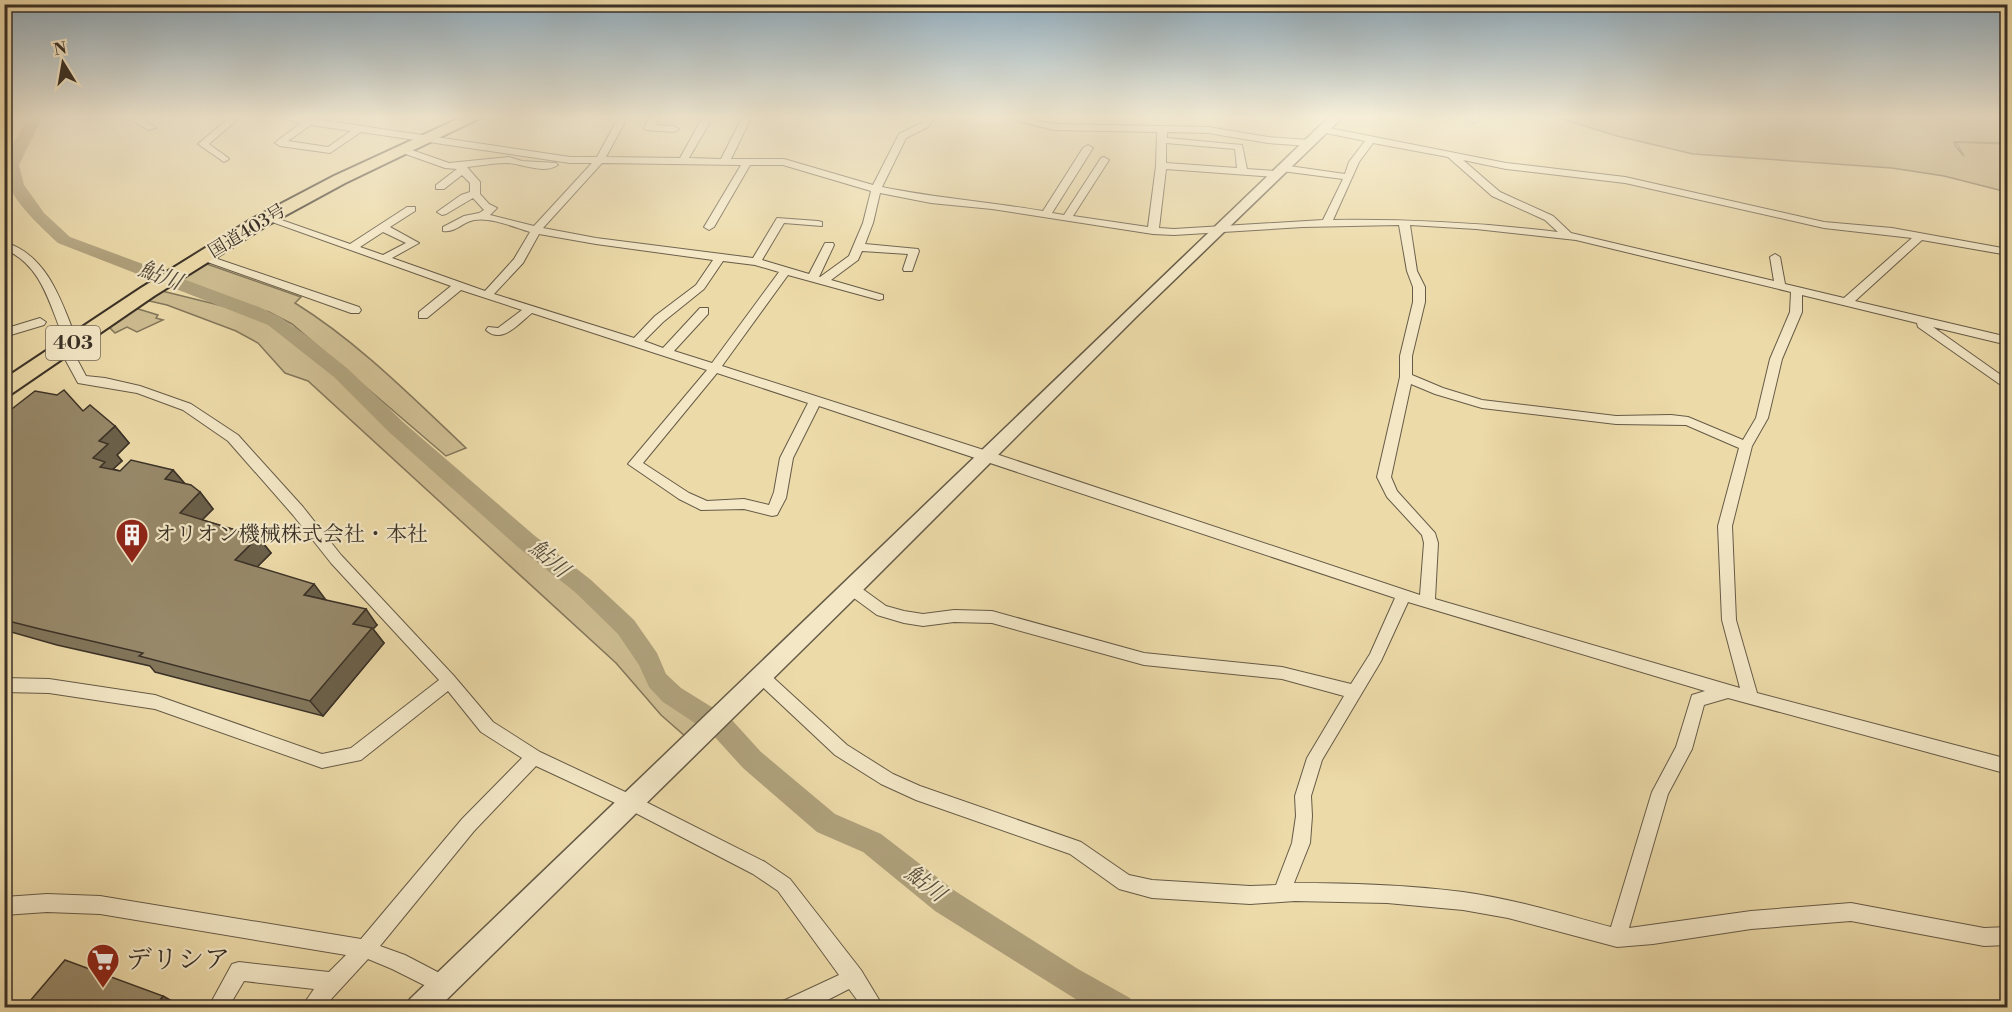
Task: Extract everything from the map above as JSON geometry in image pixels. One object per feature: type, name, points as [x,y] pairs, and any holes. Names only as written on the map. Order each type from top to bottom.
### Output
[{"type":"highway","name":"国道403号","points":[[4,389],[266,218],[331,183],[370,165]]},
{"type":"street","points":[[446,165],[473,165]]},
{"type":"street","points":[[535,165],[551,165]]},
{"type":"street","points":[[488,295],[519,261],[536,230],[595,165]]},
{"type":"street","points":[[709,227],[745,165]]},
{"type":"street","points":[[795,165],[876,189],[931,200],[992,206],[1153,231],[1404,222],[1476,226],[1568,236],[2007,341]]},
{"type":"street","points":[[818,279],[854,258],[868,223],[876,189],[888,165]]},
{"type":"street","points":[[1046,215],[1077,165]]},
{"type":"street","points":[[1066,219],[1101,165]]},
{"type":"street","points":[[1241,165],[1242,170]]},
{"type":"street","points":[[4,906],[47,903],[99,904],[365,949],[398,962],[433,999],[630,802],[852,589],[1285,165]]},
{"type":"street","points":[[1327,223],[1353,165]]},
{"type":"street","points":[[1463,165],[1496,194],[1549,219],[1568,236]]},
{"type":"street","points":[[1502,165],[1625,180],[1824,225],[1892,231],[2007,252]]},
{"type":"street","points":[[1153,231],[1161,166],[1279,171],[1349,177]]},
{"type":"street","points":[[440,187],[461,167]]},
{"type":"street","points":[[461,167],[475,182],[475,194],[486,207],[492,208],[482,216]]},
{"type":"street","points":[[442,212],[465,196],[475,194]]},
{"type":"street","points":[[351,248],[411,209]]},
{"type":"street","points":[[447,229],[468,218],[482,216],[536,230],[756,262],[879,297]]},
{"type":"street","points":[[266,218],[488,295],[988,456],[1404,596],[1751,698],[2007,767]]},
{"type":"street","points":[[756,262],[780,220],[818,224]]},
{"type":"street","points":[[1404,222],[1412,271],[1419,287],[1419,302],[1406,356],[1406,377],[1384,477],[1392,494],[1428,533],[1431,543],[1427,603]]},
{"type":"street","points":[[382,227],[414,243],[383,258]]},
{"type":"street","points":[[1847,302],[1920,236]]},
{"type":"street","points":[[4,245],[24,254],[40,274],[52,295],[68,346],[82,380],[105,382],[140,390],[187,407],[233,438],[298,511],[336,559],[449,681],[487,727],[534,757],[630,802],[759,868],[784,885],[875,1008]]},
{"type":"street","points":[[818,279],[829,245]]},
{"type":"street","points":[[858,247],[914,251],[908,268]]},
{"type":"street","points":[[203,257],[355,310]]},
{"type":"street","points":[[1775,257],[1780,287]]},
{"type":"street","points":[[636,343],[659,319],[700,287],[720,258]]},
{"type":"street","points":[[786,270],[714,369],[635,464],[684,496],[706,506],[744,504],[772,511],[783,487],[783,466],[815,401]]},
{"type":"street","points":[[423,315],[460,285]]},
{"type":"street","points":[[1751,698],[1729,620],[1725,526],[1746,446],[1762,418],[1776,359],[1796,312],[1797,291]]},
{"type":"street","points":[[498,333],[531,309]]},
{"type":"street","points":[[665,353],[704,310]]},
{"type":"street","points":[[1915,319],[2007,386]]},
{"type":"street","points":[[4,333],[40,322]]},
{"type":"street","points":[[1406,377],[1439,391],[1482,404],[1606,419],[1671,419],[1688,422],[1746,446]]},
{"type":"street","points":[[852,589],[882,611],[904,617],[923,620],[954,616],[992,617],[1144,659],[1282,673],[1356,692]]},
{"type":"street","points":[[1281,893],[1301,843],[1304,796],[1315,758],[1376,657],[1404,596]]},
{"type":"street","points":[[758,679],[841,750],[887,779],[1075,849],[1125,883],[1152,889],[1250,895],[1387,894],[1463,901],[1508,909],[1617,938],[1653,935],[1751,920],[1851,912],[1984,937],[2007,936]]},
{"type":"street","points":[[4,685],[49,686],[156,702],[322,761],[355,755],[449,681]]},
{"type":"street","points":[[1617,938],[1660,792],[1684,749],[1698,700],[1729,691]]},
{"type":"street","points":[[310,1008],[365,949],[468,825],[534,757]]},
{"type":"street","points":[[217,1008],[239,971],[332,982]]},
{"type":"street","points":[[790,1008],[854,977]]},
{"type":"shaded area","points":[[1853,165],[2007,165],[2007,192],[1944,176],[1892,168]]},
{"type":"shaded area","points":[[207,264],[301,297],[295,303],[363,353],[466,448],[446,456],[292,324],[269,312],[173,284]]},
{"type":"shaded area","points":[[162,291],[239,310],[269,322],[303,346],[446,479],[624,633],[648,670],[655,690],[704,722],[685,736],[661,715],[616,663],[308,381],[285,373],[258,343],[236,331],[167,305],[145,300]]},
{"type":"shaded area","points":[[135,308],[158,315],[156,318],[163,320],[137,332],[127,327],[115,333],[108,326]]},
{"type":"building","name":"オリオン機械株式会社・本社","points":[[64,390],[83,411],[90,405],[115,426],[99,441],[108,444],[93,458],[105,462],[100,467],[120,471],[131,460],[173,470],[165,479],[191,485],[200,492],[180,513],[258,537],[235,560],[314,584],[304,595],[366,609],[353,624],[372,628],[310,701],[139,656],[143,653],[4,620],[4,442],[9,438],[4,436],[4,415],[35,391],[57,395]]},
{"type":"building","points":[[65,960],[163,996],[154,1008],[24,1008]]},
{"type":"waterway","name":"鮎川","points":[[11,165],[16,185],[38,216],[64,240],[253,311],[274,321],[301,340],[341,373],[396,427],[527,542],[583,586],[626,627],[649,660],[657,680],[672,695],[722,727],[752,760],[826,823],[872,843],[945,901],[1068,979],[1120,1008]]},
{"type":"place","name":"オリオン機械株式会社・本社","points":[[132,564]]},
{"type":"place","name":"デリシア","points":[[103,989]]}]
